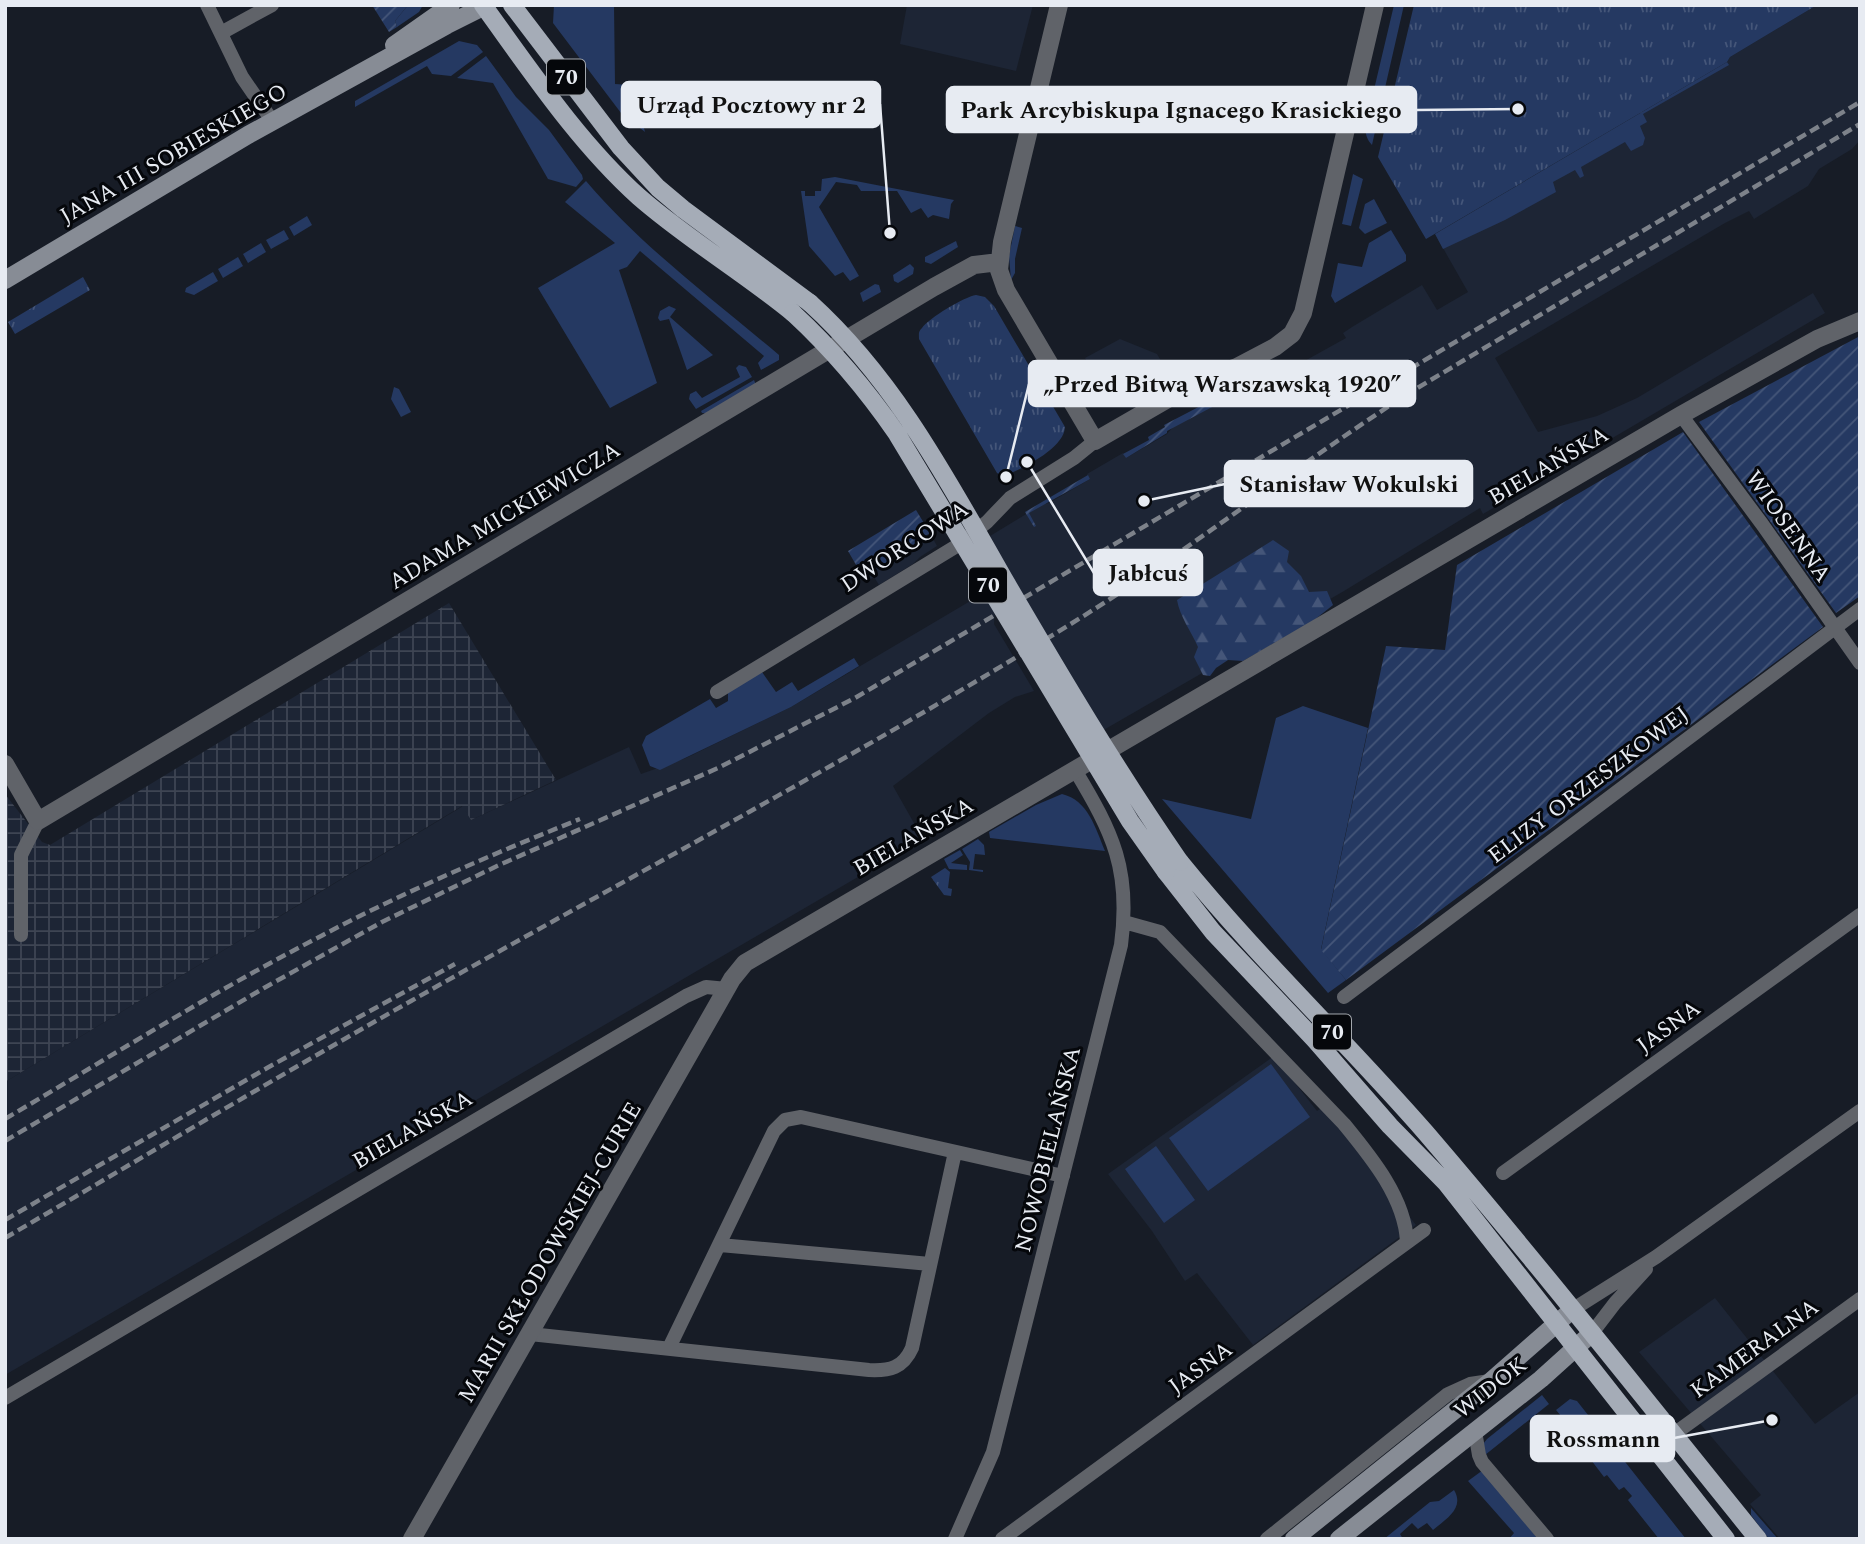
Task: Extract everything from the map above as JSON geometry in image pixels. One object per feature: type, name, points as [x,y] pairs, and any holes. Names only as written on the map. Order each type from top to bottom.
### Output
[{"type":"main road","name":"JANA III SOBIESKIEGO","points":[[365,70],[377,57],[451,5]]},
{"type":"main road","name":"70","points":[[512,5],[621,148],[660,189],[810,303],[850,342],[904,410],[1145,811],[1173,867],[1213,932],[1446,1183],[1726,1539]]},
{"type":"main road","name":"JANA III SOBIESKIEGO","points":[[5,280],[273,122],[485,6]]},
{"type":"main road","name":"70","points":[[485,6],[589,146],[624,183],[673,225],[759,285],[793,313],[846,365],[897,434],[1129,821],[1225,918],[1426,1133],[1758,1539]]},
{"type":"main road","name":"WIDOK","points":[[1293,1539],[1491,1381],[1572,1310]]},
{"type":"main road","name":"WIDOK","points":[[1339,1539],[1576,1350],[1592,1333]]},
{"type":"street","points":[[207,5],[242,76],[273,122]]},
{"type":"street","points":[[221,33],[272,5]]},
{"type":"street","points":[[1059,5],[999,262],[1003,285],[1095,441]]},
{"type":"street","name":"DWORCOWA","points":[[717,692],[955,547],[987,522],[1010,498],[1074,458],[1095,441],[1199,381],[1230,371],[1275,347],[1294,330],[1303,313],[1375,5]]},
{"type":"street","name":"ADAMA MICKIEWICZA","points":[[38,821],[922,294],[974,265],[999,262]]},
{"type":"street","name":"BIELAŃSKA","points":[[5,1398],[686,996],[706,987],[726,989],[739,970],[752,958],[1681,415],[1817,339],[1858,321]]},
{"type":"street","name":"WIOSENNA","points":[[1681,415],[1860,663]]},
{"type":"street","name":"ELIZY ORZESZKOWEJ","points":[[1343,997],[1860,609]]},
{"type":"street","points":[[5,764],[38,821],[22,855],[20,935]]},
{"type":"street","name":"NOWOBIELAŃSKA","points":[[955,1539],[985,1477],[993,1452],[1114,976],[1124,922],[1124,889],[1116,849],[1075,770]]},
{"type":"street","name":"JASNA","points":[[1503,1173],[1860,915]]},
{"type":"street","points":[[1124,922],[1160,932],[1344,1124],[1370,1156],[1391,1191],[1406,1228],[1407,1242]]},
{"type":"street","name":"MARII SKŁODOWSKIEJ-CURIE","points":[[412,1539],[726,989]]},
{"type":"street","name":"WIDOK","points":[[1572,1310],[1656,1257],[1860,1111]]},
{"type":"street","points":[[669,1348],[774,1131],[785,1120],[801,1117],[1063,1176]]},
{"type":"street","points":[[530,1334],[869,1370],[892,1369],[904,1362],[912,1348],[955,1152]]},
{"type":"street","name":"JASNA","points":[[1002,1539],[1424,1230]]},
{"type":"street","points":[[720,1245],[930,1265]]},
{"type":"street","name":"WIDOK","points":[[1592,1333],[1656,1257]]},
{"type":"street","name":"KAMERALNA","points":[[1674,1434],[1860,1299]]},
{"type":"street","name":"WIDOK","points":[[1267,1539],[1448,1394],[1470,1384],[1491,1381]]},
{"type":"street","points":[[1475,1431],[1482,1462],[1542,1533]]},
{"type":"shaded area","points":[[907,5],[1033,5],[1016,71],[900,44]]},
{"type":"shaded area","points":[[1817,5],[1860,5],[1860,140],[1852,149],[1819,169],[1808,186],[1754,219],[1749,211],[1725,223],[1495,358],[1538,432],[1597,416],[1637,398],[1813,293],[1825,313],[1483,514],[1480,508],[1344,591],[1088,739],[996,587],[994,624],[1034,691],[1015,697],[989,713],[893,786],[923,839],[5,1375],[5,1082],[463,806],[471,820],[629,747],[641,774],[686,758],[791,707],[972,600],[995,586],[972,547],[1090,479],[1087,474],[1123,453],[1126,458],[1167,434],[1173,427],[1220,401],[1229,403],[1346,338],[1343,333],[1422,285],[1437,310],[1468,292],[1435,234],[1727,62],[1730,57]]},
{"type":"shaded area","points":[[1120,339],[1157,354],[1164,366],[1118,393],[1102,386],[1085,358]]},
{"type":"shaded area","points":[[930,533],[937,546],[879,585],[874,577],[866,582],[863,577],[920,543],[919,540]]},
{"type":"shaded area","points":[[449,603],[556,780],[471,820],[462,806],[5,1082],[5,794],[42,842],[50,845]]},
{"type":"shaded area","points":[[1274,1056],[1317,1111],[1324,1106],[1416,1225],[1253,1345],[1197,1273],[1185,1281],[1152,1231],[1108,1174]]},
{"type":"shaded area","points":[[1715,1298],[1815,1424],[1860,1392],[1860,1539],[1780,1539],[1750,1504],[1761,1495],[1639,1352]]},
{"type":"green space","points":[[372,5],[408,5],[395,21],[397,27],[389,32]]},
{"type":"green space","points":[[408,5],[423,5],[419,12],[397,27],[395,21]]},
{"type":"green space","points":[[554,5],[614,5],[615,84],[631,85],[632,119],[642,120],[645,132],[621,113],[553,23]]},
{"type":"green space","points":[[1394,5],[1404,5],[1382,101],[1372,98]]},
{"type":"green space","points":[[1414,5],[1817,5],[1730,57],[1727,62],[1426,239],[1378,157]]},
{"type":"green space","points":[[459,41],[477,45],[483,52],[451,76],[432,74],[427,66],[355,107],[355,101]]},
{"type":"green space","points":[[486,56],[516,97],[549,130],[582,175],[583,179],[576,187],[548,179],[493,83],[457,78]]},
{"type":"green space","points":[[1727,62],[1729,65],[1643,114],[1647,122],[1640,126],[1645,138],[1643,145],[1631,151],[1625,142],[1581,167],[1584,176],[1580,178],[1575,170],[1553,182],[1556,192],[1443,249],[1435,234]]},
{"type":"green space","points":[[1371,103],[1381,105],[1372,145],[1366,135]]},
{"type":"green space","points":[[1353,174],[1363,179],[1351,226],[1342,224]]},
{"type":"green space","points":[[835,177],[954,200],[949,219],[933,215],[928,218],[921,208],[911,213],[897,191],[861,191],[857,185],[836,182],[819,207],[859,276],[850,281],[843,272],[835,276],[809,246],[801,191],[805,191],[805,196],[815,196],[815,191],[821,191],[822,179]]},
{"type":"green space","points":[[586,181],[630,228],[779,355],[779,360],[761,370],[758,363],[764,356],[640,251],[627,267],[619,270],[657,383],[610,408],[538,288],[615,243],[565,202]]},
{"type":"green space","points":[[1374,199],[1387,223],[1365,234],[1359,228],[1365,204]]},
{"type":"green space","points":[[307,216],[312,225],[294,236],[289,227]]},
{"type":"green space","points":[[1015,226],[1022,228],[1015,259],[1015,273],[1011,280],[1009,256]]},
{"type":"green space","points":[[284,230],[289,239],[271,249],[266,240]]},
{"type":"green space","points":[[1391,230],[1406,255],[1406,261],[1335,303],[1331,296],[1338,263],[1362,267],[1369,243]]},
{"type":"green space","points":[[956,241],[958,247],[931,264],[925,262],[925,257]]},
{"type":"green space","points":[[261,243],[266,252],[248,263],[243,254]]},
{"type":"green space","points":[[238,257],[243,266],[223,278],[218,269]]},
{"type":"green space","points":[[910,264],[914,268],[913,274],[898,283],[894,281],[893,275]]},
{"type":"green space","points":[[213,272],[218,281],[194,295],[185,292],[186,288]]},
{"type":"green space","points":[[83,277],[90,290],[15,334],[8,322]]},
{"type":"green space","points":[[875,284],[879,285],[881,292],[863,302],[860,293]]},
{"type":"green space","points":[[976,295],[985,297],[994,306],[1065,427],[1063,435],[1051,449],[1007,475],[997,473],[919,339],[920,331],[932,319],[955,304]]},
{"type":"green space","points":[[669,306],[676,309],[670,317],[713,355],[687,370],[669,319],[660,321],[658,318],[660,311]]},
{"type":"green space","points":[[1860,336],[1860,596],[1836,613],[1699,422]]},
{"type":"green space","points":[[739,365],[746,367],[752,377],[696,409],[689,399],[690,394],[696,391],[702,398],[740,377],[736,368]]},
{"type":"green space","points":[[754,380],[756,385],[710,413],[702,413],[701,411]]},
{"type":"green space","points":[[394,387],[399,389],[411,412],[401,417],[391,399]]},
{"type":"green space","points":[[1210,401],[1214,406],[1167,431],[1126,458],[1123,454],[1149,440],[1148,437],[1165,427],[1164,425]]},
{"type":"green space","points":[[1683,432],[1823,627],[1346,980],[1321,950],[1386,646],[1445,650],[1457,565]]},
{"type":"green space","points":[[1088,475],[1090,479],[1029,513],[1036,526],[1034,527],[1025,512]]},
{"type":"green space","points":[[916,510],[930,533],[919,540],[921,543],[863,577],[848,551]]},
{"type":"green space","points":[[1273,540],[1289,551],[1287,562],[1301,576],[1309,592],[1327,591],[1333,605],[1313,621],[1243,661],[1228,660],[1210,676],[1203,675],[1194,657],[1198,647],[1177,600]]},
{"type":"green space","points":[[854,658],[859,666],[791,707],[660,770],[650,766],[642,745],[646,736],[710,699],[716,708],[728,701],[728,691],[762,672],[776,692],[792,682],[798,691]]},
{"type":"green space","points":[[1303,706],[1368,728],[1321,949],[1346,980],[1328,993],[1162,799],[1251,819],[1276,718]]},
{"type":"green space","points":[[1062,794],[1071,797],[1085,809],[1105,851],[990,838],[989,832],[1036,805]]},
{"type":"green space","points":[[978,839],[984,845],[985,855],[975,854],[973,869],[983,872],[969,870],[970,862],[962,849]]},
{"type":"green space","points":[[960,850],[963,855],[951,863],[967,865],[967,870],[949,869],[944,859]]},
{"type":"green space","points":[[945,868],[950,872],[948,888],[952,889],[951,896],[944,895],[931,877]]},
{"type":"green space","points":[[1271,1064],[1310,1117],[1208,1191],[1169,1138]]},
{"type":"green space","points":[[1156,1146],[1195,1200],[1164,1223],[1125,1169]]},
{"type":"green space","points":[[1542,1395],[1549,1404],[1485,1455],[1483,1444],[1487,1439]]},
{"type":"green space","points":[[1570,1399],[1577,1401],[1686,1539],[1659,1539],[1628,1500],[1632,1496],[1624,1487],[1619,1490],[1607,1475],[1604,1477],[1585,1452],[1586,1446],[1556,1410]]},
{"type":"green space","points":[[1483,1470],[1538,1539],[1509,1539],[1514,1533],[1468,1481]]},
{"type":"green space","points":[[1454,1490],[1457,1496],[1456,1508],[1433,1530],[1427,1523],[1418,1529],[1412,1523],[1400,1534],[1403,1539],[1384,1539],[1430,1502],[1439,1501]]},
{"type":"green space","points":[[1751,1508],[1778,1539],[1769,1539],[1751,1515]]},
{"type":"railway","points":[[5,1141],[264,988],[382,922],[497,866],[718,768],[855,698],[1860,102]]},
{"type":"railway","points":[[5,1238],[360,1030],[988,674],[1112,597],[1409,393],[1860,124]]},
{"type":"railway","points":[[5,1119],[282,956],[386,903],[580,819]]},
{"type":"railway","points":[[5,1220],[267,1068],[455,964]]},
{"type":"place","name":"Park Arcybiskupa Ignacego Krasickiego","points":[[1518,109]]},
{"type":"place","name":"Urząd Pocztowy nr 2","points":[[890,233]]},
{"type":"place","name":"Jabłcuś","points":[[1027,462]]},
{"type":"place","name":"„Przed Bitwą Warszawską 1920”","points":[[1006,477]]},
{"type":"place","name":"Stanisław Wokulski","points":[[1144,501]]},
{"type":"place","name":"Rossmann","points":[[1772,1420]]}]
